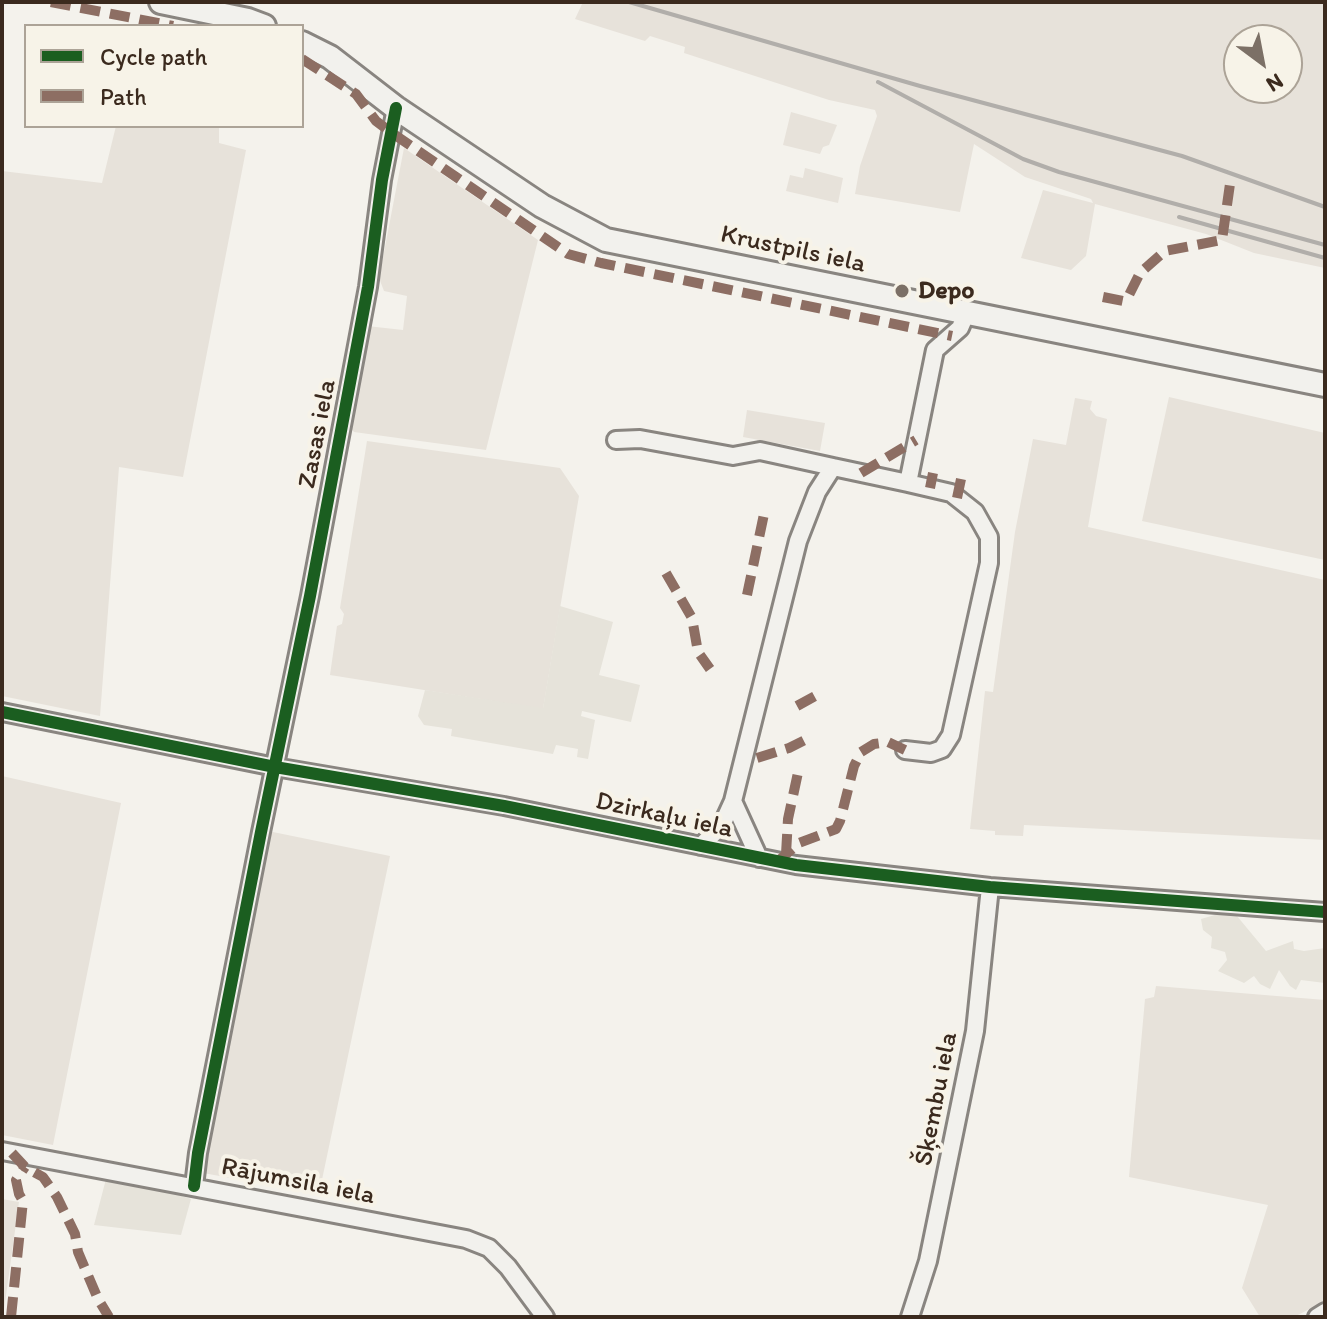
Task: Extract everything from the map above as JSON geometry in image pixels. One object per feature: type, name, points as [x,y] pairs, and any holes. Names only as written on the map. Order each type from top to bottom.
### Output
[{"type":"main road","points":[[161,2],[259,24]]},
{"type":"main road","name":"Krustpils iela","points":[[304,44],[330,57],[396,108],[542,206],[606,240],[1325,385]]},
{"type":"street","name":"Zasas iela","points":[[194,1186],[368,287],[382,180],[396,108]]},
{"type":"street","points":[[908,483],[935,350],[960,328],[966,314]]},
{"type":"street","points":[[616,440],[640,439],[733,456],[760,451],[951,493],[975,512],[989,537],[989,563],[951,735],[942,749],[931,753],[905,750]]},
{"type":"street","points":[[701,846],[722,825],[733,801],[798,541],[817,492],[833,467]]},
{"type":"street","name":"Dzirkaļu iela","points":[[2,712],[275,767],[504,806],[796,865],[990,887],[1325,912]]},
{"type":"street","points":[[733,801],[759,858]]},
{"type":"street","name":"Šķembu iela","points":[[910,1317],[928,1261],[975,1031],[990,887]]},
{"type":"street","name":"Rājumsila iela","points":[[2,1151],[466,1239],[489,1248],[508,1267],[545,1317]]},
{"type":"street","points":[[1317,1317],[1325,1312]]},
{"type":"shaded area","points":[[583,2],[1325,2],[1325,268],[1254,253],[1206,234],[1095,204],[1086,256],[1071,270],[1021,258],[1043,190],[1093,203],[1091,199],[1025,177],[974,144],[960,212],[855,194],[860,166],[877,116],[875,110],[829,100],[684,53],[685,47],[650,36],[645,41],[575,19]]},
{"type":"shaded area","points":[[791,112],[837,125],[829,145],[823,147],[820,154],[783,145]]},
{"type":"shaded area","points":[[116,128],[219,128],[219,143],[246,150],[183,477],[119,467],[100,716],[2,696],[2,171],[102,183]]},
{"type":"shaded area","points":[[404,148],[538,240],[486,450],[354,432],[348,425],[367,326],[403,330],[407,296],[384,291],[379,278]]},
{"type":"shaded area","points":[[805,168],[843,178],[838,203],[786,191],[790,175],[803,178]]},
{"type":"shaded area","points":[[1169,397],[1325,433],[1325,560],[1142,521]]},
{"type":"shaded area","points":[[1075,398],[1092,401],[1090,409],[1096,416],[1107,419],[1088,527],[1325,580],[1325,840],[1024,825],[1023,836],[995,835],[995,831],[970,829],[985,691],[993,692],[1015,532],[1033,439],[1066,445]]},
{"type":"shaded area","points":[[747,410],[825,423],[820,451],[743,437]]},
{"type":"shaded area","points":[[367,441],[560,468],[579,496],[543,709],[330,675],[337,626],[342,624],[344,614],[340,608]]},
{"type":"shaded area","points":[[560,606],[613,622],[599,675],[640,685],[631,722],[582,711],[581,716],[595,720],[588,759],[577,757],[578,749],[556,745],[553,754],[451,736],[452,729],[424,725],[418,716],[425,690],[543,708]]},
{"type":"shaded area","points":[[2,776],[121,803],[53,1145],[2,1135]]},
{"type":"shaded area","points":[[268,831],[390,856],[319,1194],[203,1173]]},
{"type":"shaded area","points":[[1232,910],[1266,951],[1293,941],[1294,949],[1325,948],[1325,983],[1301,980],[1296,990],[1279,970],[1270,989],[1260,984],[1254,976],[1244,983],[1218,971],[1227,960],[1225,952],[1211,948],[1212,937],[1203,930],[1201,919]]},
{"type":"shaded area","points":[[1156,986],[1325,1000],[1325,1301],[1294,1317],[1260,1317],[1242,1288],[1268,1205],[1129,1177],[1145,999],[1154,997]]},
{"type":"shaded area","points":[[106,1179],[160,1189],[191,1199],[181,1235],[94,1225]]},
{"type":"shaded area","points":[[2,1199],[19,1202],[3,1317],[2,1317]]},
{"type":"railway","points":[[629,2],[920,86],[1182,156],[1325,207]]},
{"type":"railway","points":[[878,82],[1023,159],[1059,172],[1325,245]]},
{"type":"railway","points":[[1179,217],[1325,258]]},
{"type":"marked path","points":[[51,2],[163,24]]},
{"type":"marked path","points":[[304,60],[356,94],[376,121],[392,133],[568,254],[952,336]]},
{"type":"marked path","points":[[1103,297],[1123,301],[1140,273],[1165,251],[1222,240],[1231,177]]},
{"type":"marked path","points":[[861,473],[916,440]]},
{"type":"marked path","points":[[930,488],[933,473]]},
{"type":"marked path","points":[[957,498],[961,479]]},
{"type":"marked path","points":[[747,595],[764,514]]},
{"type":"marked path","points":[[666,573],[692,618],[698,652],[710,669]]},
{"type":"marked path","points":[[797,706],[817,695]]},
{"type":"marked path","points":[[757,758],[807,739]]},
{"type":"marked path","points":[[777,862],[799,843],[836,829],[861,752],[874,744],[888,742],[905,750]]},
{"type":"marked path","points":[[786,854],[788,819],[799,768]]},
{"type":"marked path","points":[[12,1153],[25,1167],[43,1177],[57,1197],[75,1234],[78,1252],[98,1299],[109,1317]]},
{"type":"marked path","points":[[11,1317],[23,1201],[16,1180],[25,1167]]},
{"type":"cycle path","points":[[194,1186],[368,287],[382,180],[396,108]]},
{"type":"cycle path","points":[[2,712],[275,767],[504,806],[796,865],[990,887],[1325,912]]},
{"type":"place","name":"Depo","points":[[902,291]]}]
